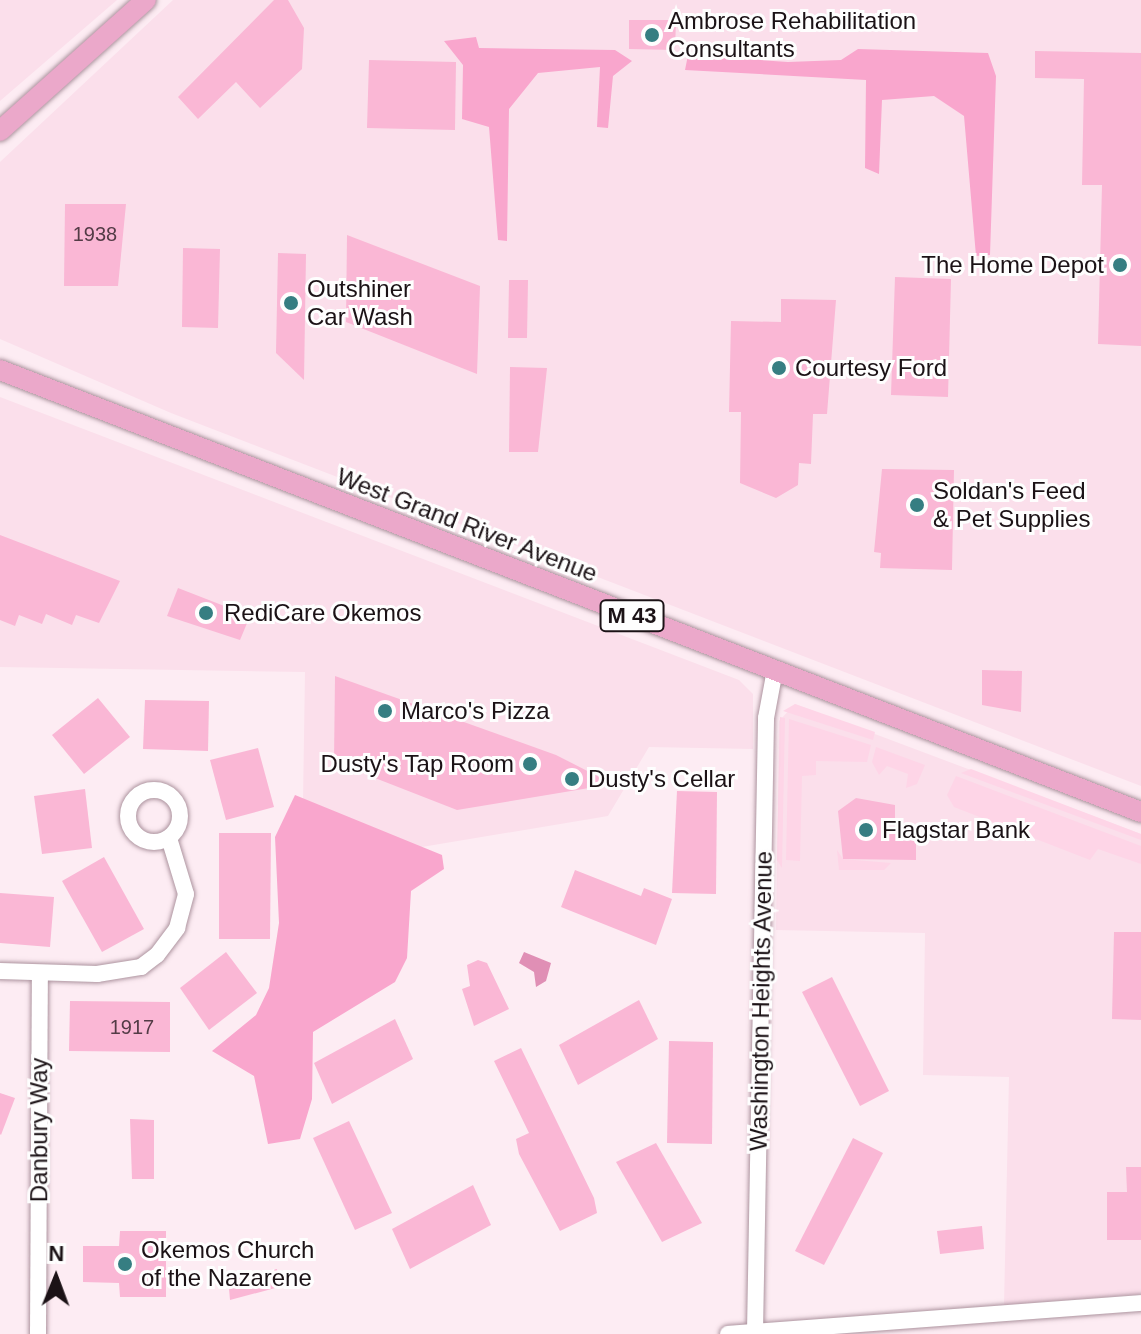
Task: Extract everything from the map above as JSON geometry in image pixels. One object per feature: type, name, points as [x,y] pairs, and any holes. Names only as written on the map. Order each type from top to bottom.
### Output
[{"type":"main road","points":[[0,131],[146,0]]},
{"type":"main road","name":"West Grand River Avenue","points":[[0,370],[1141,812]]},
{"type":"street","name":"Washington Heights Avenue","points":[[755,1332],[766,709],[775,670]]},
{"type":"street","points":[[0,971],[40,975],[141,967],[165,947],[186,894],[169,838]]},
{"type":"street","name":"Danbury Way","points":[[38,1334],[40,975]]},
{"type":"street","points":[[728,1334],[1141,1303]]},
{"type":"street","points":[[977,1315],[979,1334]]},
{"type":"shaded area","points":[[0,0],[117,0],[0,101]]},
{"type":"shaded area","points":[[173,0],[1141,0],[1141,786],[171,413],[0,339],[0,162]]},
{"type":"shaded area","points":[[476,37],[479,48],[615,50],[632,61],[613,76],[608,128],[597,127],[600,67],[538,73],[509,109],[507,241],[498,240],[489,127],[462,119],[463,65],[444,41]]},
{"type":"shaded area","points":[[858,49],[988,53],[996,76],[990,255],[976,256],[964,116],[934,96],[882,100],[879,174],[865,168],[866,80],[685,70],[688,55],[788,62],[841,60]]},
{"type":"shaded area","points":[[0,397],[739,680],[753,694],[753,749],[649,747],[608,816],[302,867],[305,672],[0,667]]},
{"type":"shaded area","points":[[795,704],[1141,834],[1141,1294],[1004,1305],[1009,1077],[923,1075],[925,933],[776,930],[779,721]]},
{"type":"shaded area","points":[[795,704],[875,732],[873,740],[783,711]]},
{"type":"shaded area","points":[[780,717],[785,718],[782,868],[777,860]]},
{"type":"shaded area","points":[[789,719],[871,745],[867,762],[816,761],[816,775],[802,776],[800,861],[786,860]]},
{"type":"shaded area","points":[[876,747],[925,765],[917,784],[906,788],[908,774],[887,766],[879,775],[872,762]]},
{"type":"shaded area","points":[[971,769],[1141,834],[1141,840],[961,773]]},
{"type":"shaded area","points":[[956,776],[1141,846],[1141,864],[1098,849],[1090,860],[954,807],[947,795]]},
{"type":"shaded area","points":[[295,795],[442,855],[444,869],[411,891],[407,958],[395,982],[313,1032],[312,1099],[300,1139],[268,1144],[254,1076],[212,1051],[256,1015],[269,988],[279,923],[275,837]]},
{"type":"shaded area","points":[[837,850],[843,859],[891,863],[884,870],[839,870]]},
{"type":"shaded area","points":[[524,952],[551,963],[546,981],[536,987],[534,972],[519,963]]},
{"type":"building","points":[[274,0],[288,0],[304,28],[302,69],[260,108],[236,82],[198,119],[178,97]]},
{"type":"building","name":"Ambrose Rehabilitation Consultants","points":[[629,20],[676,20],[675,50],[629,49]]},
{"type":"building","name":"The Home Depot","points":[[1035,51],[1141,53],[1141,346],[1098,344],[1102,185],[1082,185],[1084,79],[1035,78]]},
{"type":"building","points":[[369,60],[456,62],[455,130],[367,128]]},
{"type":"building","points":[[65,204],[126,204],[118,286],[64,286]]},
{"type":"building","points":[[347,235],[480,286],[477,374],[346,322]]},
{"type":"building","points":[[183,248],[220,249],[218,328],[182,327]]},
{"type":"building","name":"Outshiner Car Wash","points":[[278,253],[306,254],[304,380],[276,353]]},
{"type":"building","points":[[895,277],[951,279],[948,397],[891,395]]},
{"type":"building","points":[[509,280],[528,280],[527,338],[508,338]]},
{"type":"building","name":"Courtesy Ford","points":[[781,299],[836,300],[827,414],[813,414],[811,464],[799,463],[798,485],[776,498],[740,483],[741,412],[729,412],[731,321],[781,322]]},
{"type":"building","points":[[510,367],[547,368],[538,452],[509,452]]},
{"type":"building","name":"Soldan's Feed & Pet Supplies","points":[[882,469],[954,470],[952,570],[880,568],[881,553],[874,552]]},
{"type":"building","points":[[0,535],[120,581],[99,623],[76,615],[72,625],[46,614],[42,624],[19,615],[15,626],[0,620]]},
{"type":"building","name":"RediCare Okemos","points":[[178,588],[250,616],[240,640],[167,616]]},
{"type":"building","points":[[982,670],[1022,671],[1021,712],[982,705]]},
{"type":"building","points":[[335,676],[556,755],[613,784],[457,810],[334,762]]},
{"type":"building","points":[[98,698],[130,737],[84,774],[52,735]]},
{"type":"building","points":[[145,700],[209,701],[208,751],[143,749]]},
{"type":"building","points":[[258,748],[274,807],[226,820],[210,760]]},
{"type":"building","points":[[85,789],[92,848],[42,854],[34,796]]},
{"type":"building","points":[[677,791],[717,792],[716,894],[672,893]]},
{"type":"building","name":"Flagstar Bank","points":[[856,798],[895,805],[895,833],[916,833],[916,860],[843,859],[838,811]]},
{"type":"building","points":[[219,833],[271,833],[270,939],[219,939]]},
{"type":"building","points":[[104,857],[144,929],[102,952],[62,881]]},
{"type":"building","points":[[575,870],[641,896],[644,888],[672,899],[656,945],[561,907]]},
{"type":"building","points":[[0,893],[54,897],[50,947],[0,943]]},
{"type":"building","points":[[1114,932],[1141,932],[1141,1020],[1112,1019]]},
{"type":"building","points":[[226,952],[257,993],[209,1030],[180,988]]},
{"type":"building","points":[[478,960],[487,963],[509,1009],[474,1026],[462,989],[470,986],[467,965]]},
{"type":"building","points":[[832,977],[889,1091],[860,1106],[802,992]]},
{"type":"building","points":[[639,1000],[658,1039],[578,1085],[559,1045]]},
{"type":"building","points":[[70,1001],[170,1002],[170,1052],[69,1051]]},
{"type":"building","points":[[395,1019],[413,1059],[332,1104],[314,1063]]},
{"type":"building","points":[[669,1041],[713,1042],[712,1144],[667,1143]]},
{"type":"building","points":[[521,1048],[594,1198],[597,1213],[560,1231],[519,1154],[516,1139],[529,1133],[494,1061]]},
{"type":"building","points":[[0,1093],[15,1098],[1,1135],[0,1134]]},
{"type":"building","points":[[130,1119],[154,1120],[154,1179],[132,1179]]},
{"type":"building","points":[[349,1121],[392,1213],[355,1230],[313,1138]]},
{"type":"building","points":[[853,1138],[883,1153],[824,1265],[795,1251]]},
{"type":"building","points":[[656,1143],[702,1223],[662,1242],[616,1162]]},
{"type":"building","points":[[1126,1167],[1141,1167],[1141,1240],[1107,1240],[1107,1192],[1127,1192]]},
{"type":"building","points":[[473,1185],[491,1225],[410,1269],[392,1229]]},
{"type":"building","points":[[982,1226],[984,1249],[940,1254],[937,1231]]},
{"type":"building","name":"Okemos Church of the Nazarene","points":[[120,1231],[166,1231],[166,1297],[120,1297],[119,1283],[83,1282],[83,1246],[119,1246]]},
{"type":"building","points":[[277,1269],[279,1287],[230,1300],[228,1277]]},
{"type":"place","name":"Ambrose Rehabilitation Consultants","points":[[652,35]]},
{"type":"place","name":"The Home Depot","points":[[1120,265]]},
{"type":"place","name":"Outshiner Car Wash","points":[[291,303]]},
{"type":"place","name":"Courtesy Ford","points":[[779,368]]},
{"type":"place","name":"Soldan's Feed & Pet Supplies","points":[[917,505]]},
{"type":"place","name":"RediCare Okemos","points":[[206,613]]},
{"type":"place","name":"Marco's Pizza","points":[[385,711]]},
{"type":"place","name":"Dusty's Tap Room","points":[[530,764]]},
{"type":"place","name":"Dusty's Cellar","points":[[572,779]]},
{"type":"place","name":"Flagstar Bank","points":[[866,830]]},
{"type":"place","name":"Okemos Church of the Nazarene","points":[[125,1264]]}]
